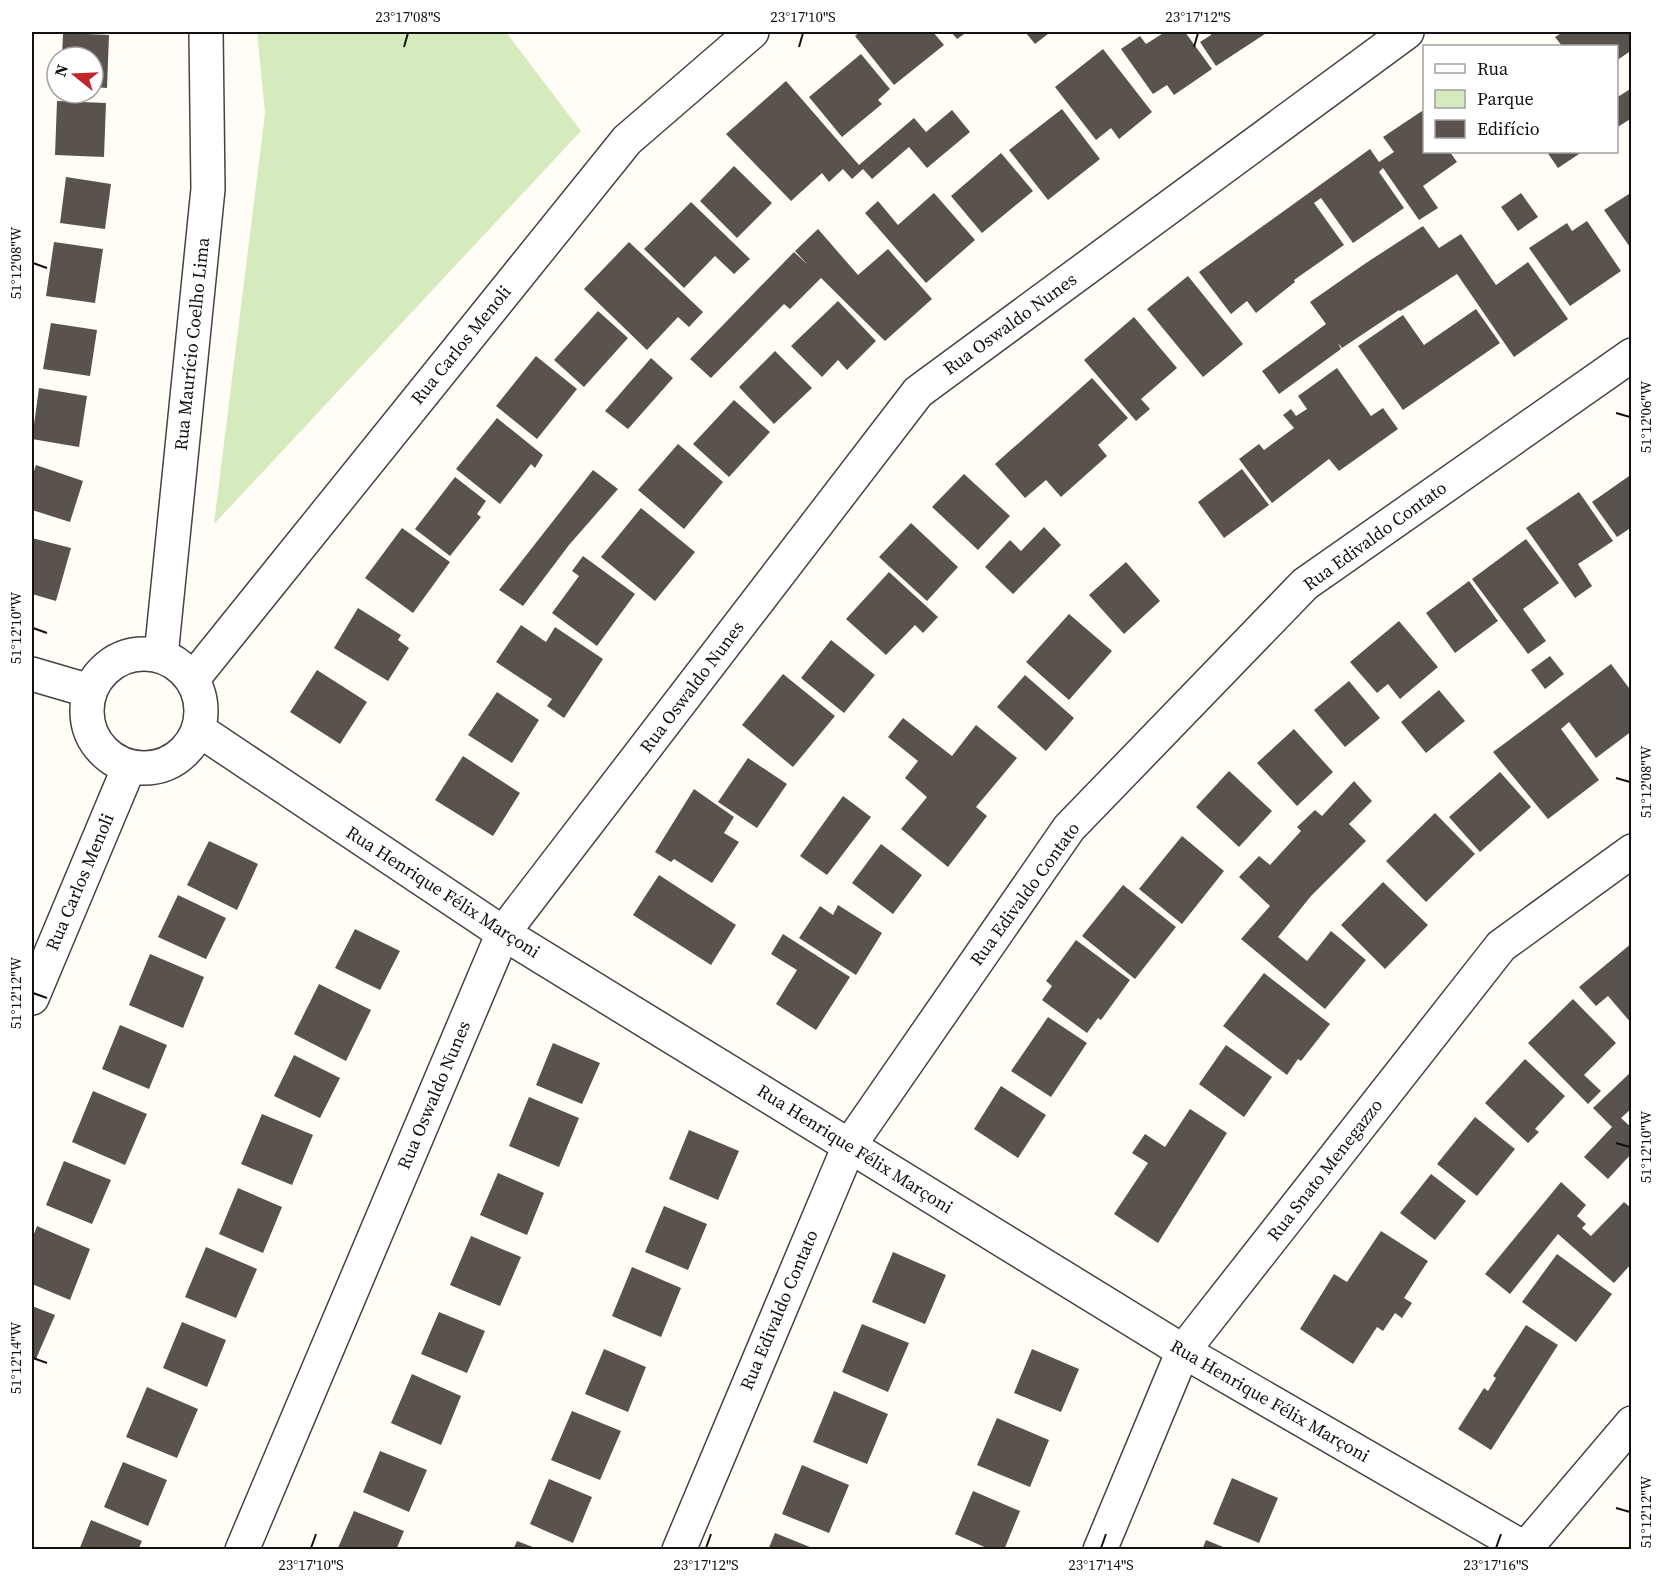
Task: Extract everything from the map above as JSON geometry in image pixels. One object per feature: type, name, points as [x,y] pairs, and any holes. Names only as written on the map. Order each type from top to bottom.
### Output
[{"type":"street","name":"Rua Maurício Coelho Lima","points":[[161,656],[208,189],[206,32]]},
{"type":"street","name":"Rua Carlos Menoli","points":[[192,680],[627,140],[752,32]]},
{"type":"street","name":"Rua Oswaldo Nunes","points":[[242,1550],[503,933],[918,392],[1407,32]]},
{"type":"street","name":"Rua Edivaldo Contato","points":[[679,1550],[849,1146],[1069,828],[1305,584],[1632,355]]},
{"type":"street","points":[[137,654],[161,656],[181,668],[192,680],[199,695],[201,712],[199,730],[191,745],[179,757],[164,765],[147,769],[129,767],[112,759],[98,747],[90,730],[87,710],[90,691],[100,674],[116,661],[137,654]]},
{"type":"street","points":[[32,674],[90,691]]},
{"type":"street","name":"Rua Henrique Félix Marçoni","points":[[199,730],[503,933],[1183,1351],[1524,1549]]},
{"type":"street","name":"Rua Carlos Menoli","points":[[32,998],[129,767]]},
{"type":"street","name":"Rua Snato Menegazzo","points":[[1100,1550],[1183,1351],[1501,946],[1632,851]]},
{"type":"street","points":[[1524,1549],[1632,1423]]},
{"type":"green space","points":[[257,32],[506,32],[581,131],[214,524],[265,113]]},
{"type":"building","points":[[860,32],[933,32],[944,45],[894,85],[855,36]]},
{"type":"building","points":[[951,32],[967,32],[957,39]]},
{"type":"building","points":[[1047,32],[1048,34],[1035,44],[1026,33]]},
{"type":"building","points":[[1165,32],[1185,32],[1212,69],[1174,95],[1167,85],[1153,94],[1121,49],[1140,36],[1146,44]]},
{"type":"building","points":[[1209,32],[1268,32],[1216,66],[1200,42],[1211,35]]},
{"type":"building","points":[[1563,32],[1629,32],[1632,35],[1632,50],[1618,60],[1618,45],[1561,45],[1555,37]]},
{"type":"building","points":[[63,33],[109,35],[107,88],[105,88],[105,45],[62,45]]},
{"type":"building","points":[[1103,49],[1152,112],[1119,139],[1111,128],[1096,140],[1055,87]]},
{"type":"building","points":[[861,54],[890,89],[878,100],[882,104],[842,137],[809,97]]},
{"type":"building","points":[[786,81],[859,165],[914,118],[926,132],[952,110],[970,132],[927,168],[909,147],[872,179],[863,169],[852,179],[843,169],[829,182],[822,173],[791,201],[726,134]]},
{"type":"building","points":[[1632,88],[1632,118],[1618,127],[1618,97]]},
{"type":"building","points":[[106,103],[104,157],[55,155],[57,105],[105,105]]},
{"type":"building","points":[[1062,109],[1100,159],[1048,200],[1009,150]]},
{"type":"building","points":[[1422,111],[1423,153],[1451,153],[1457,162],[1423,186],[1438,208],[1419,220],[1383,168],[1379,172],[1404,208],[1353,243],[1321,198],[1314,203],[1344,245],[1294,280],[1295,282],[1256,313],[1247,301],[1231,314],[1199,272],[1370,149],[1379,162],[1394,152],[1383,137]]},
{"type":"building","points":[[1001,153],[1033,191],[982,233],[951,196]]},
{"type":"building","points":[[1548,153],[1580,153],[1558,168]]},
{"type":"building","points":[[734,166],[772,203],[737,238],[700,201]]},
{"type":"building","points":[[66,177],[111,184],[105,229],[60,223]]},
{"type":"building","points":[[1632,192],[1632,250],[1604,210]]},
{"type":"building","points":[[934,193],[975,240],[926,283],[865,213],[878,201],[898,225]]},
{"type":"building","points":[[1521,193],[1538,217],[1518,231],[1501,207]]},
{"type":"building","points":[[691,202],[750,259],[734,274],[715,256],[684,288],[644,249]]},
{"type":"building","points":[[1587,221],[1621,271],[1570,306],[1529,248],[1567,223],[1572,231]]},
{"type":"building","points":[[1423,226],[1439,248],[1461,234],[1496,285],[1528,262],[1568,319],[1514,357],[1457,274],[1342,348],[1338,343],[1341,349],[1279,394],[1262,371],[1326,324],[1310,302]]},
{"type":"building","points":[[818,229],[858,275],[888,249],[932,299],[885,341],[821,278],[790,309],[784,304],[711,378],[690,359],[794,252],[808,265],[795,251]]},
{"type":"building","points":[[54,242],[103,249],[95,303],[46,296]]},
{"type":"building","points":[[629,242],[703,312],[689,327],[678,317],[647,350],[584,289]]},
{"type":"building","points":[[1188,276],[1243,344],[1203,377],[1147,309]]},
{"type":"building","points":[[838,301],[876,341],[847,370],[838,360],[822,377],[791,346]]},
{"type":"building","points":[[1476,309],[1500,343],[1403,410],[1358,346],[1403,315],[1424,345]]},
{"type":"building","points":[[598,311],[628,338],[584,387],[554,360]]},
{"type":"building","points":[[1134,317],[1177,368],[1141,399],[1150,409],[1136,421],[1084,360]]},
{"type":"building","points":[[51,323],[97,330],[90,376],[43,369]]},
{"type":"building","points":[[775,351],[812,388],[774,424],[739,387]]},
{"type":"building","points":[[536,356],[577,389],[537,439],[496,406]]},
{"type":"building","points":[[651,358],[673,378],[628,429],[605,411]]},
{"type":"building","points":[[1337,368],[1371,416],[1383,408],[1398,429],[1339,471],[1329,459],[1272,503],[1239,459],[1259,444],[1264,450],[1294,428],[1283,415],[1291,409],[1296,416],[1307,409],[1298,396]]},
{"type":"building","points":[[1092,378],[1128,418],[1098,445],[1107,456],[1061,497],[1046,480],[1025,498],[995,464]]},
{"type":"building","points":[[39,388],[87,396],[79,447],[32,439]]},
{"type":"building","points":[[734,400],[770,432],[729,477],[693,444]]},
{"type":"building","points":[[497,418],[543,455],[535,468],[531,464],[500,504],[456,469]]},
{"type":"building","points":[[678,444],[723,482],[684,529],[638,490]]},
{"type":"building","points":[[36,465],[83,481],[70,522],[32,510],[32,477]]},
{"type":"building","points":[[1242,469],[1269,505],[1224,538],[1198,502]]},
{"type":"building","points":[[593,470],[618,489],[569,545],[523,606],[499,590]]},
{"type":"building","points":[[964,474],[1010,516],[978,550],[932,507]]},
{"type":"building","points":[[1632,474],[1632,527],[1617,537],[1592,502]]},
{"type":"building","points":[[455,477],[486,501],[477,514],[481,517],[450,556],[415,529]]},
{"type":"building","points":[[1579,492],[1613,541],[1578,564],[1592,586],[1575,598],[1526,528]]},
{"type":"building","points":[[641,508],[695,552],[655,601],[601,557]]},
{"type":"building","points":[[911,523],[958,567],[927,601],[879,557]]},
{"type":"building","points":[[1044,527],[1061,545],[1013,594],[985,567],[1010,540],[1021,551]]},
{"type":"building","points":[[402,528],[450,562],[413,613],[365,578]]},
{"type":"building","points":[[32,538],[71,548],[56,601],[32,594]]},
{"type":"building","points":[[1526,539],[1559,583],[1523,609],[1546,641],[1528,654],[1472,579]]},
{"type":"building","points":[[583,556],[635,594],[597,646],[552,613],[579,576],[572,571]]},
{"type":"building","points":[[1126,562],[1160,601],[1124,634],[1089,595]]},
{"type":"building","points":[[889,572],[938,617],[923,633],[915,625],[886,655],[846,619]]},
{"type":"building","points":[[1469,581],[1498,621],[1455,653],[1426,613]]},
{"type":"building","points":[[358,608],[401,635],[398,640],[409,648],[388,681],[334,648]]},
{"type":"building","points":[[1069,614],[1112,651],[1069,700],[1026,662]]},
{"type":"building","points":[[1399,621],[1438,667],[1400,699],[1388,684],[1377,693],[1350,662]]},
{"type":"building","points":[[521,625],[546,642],[555,627],[603,659],[564,718],[547,706],[552,699],[496,662]]},
{"type":"building","points":[[831,640],[875,675],[844,713],[801,678]]},
{"type":"building","points":[[1550,656],[1564,674],[1545,689],[1531,670]]},
{"type":"building","points":[[1611,664],[1632,692],[1632,731],[1596,758],[1569,722],[1561,729],[1599,780],[1548,819],[1493,752]]},
{"type":"building","points":[[317,670],[367,702],[340,744],[290,712]]},
{"type":"building","points":[[783,674],[835,716],[793,767],[742,725]]},
{"type":"building","points":[[1025,675],[1074,718],[1046,751],[997,707]]},
{"type":"building","points":[[1349,681],[1380,718],[1345,747],[1314,710]]},
{"type":"building","points":[[1439,690],[1465,721],[1426,753],[1401,722]]},
{"type":"building","points":[[497,692],[539,720],[512,763],[468,735]]},
{"type":"building","points":[[903,718],[952,756],[976,725],[1017,758],[976,807],[987,816],[948,867],[901,829],[927,797],[905,778],[918,761],[888,737]]},
{"type":"building","points":[[1294,729],[1333,772],[1297,806],[1257,763]]},
{"type":"building","points":[[463,756],[520,793],[493,836],[435,800]]},
{"type":"building","points":[[748,758],[787,784],[757,828],[718,802]]},
{"type":"building","points":[[1229,771],[1272,811],[1239,847],[1196,807]]},
{"type":"building","points":[[1500,772],[1531,807],[1480,852],[1449,817]]},
{"type":"building","points":[[1354,781],[1372,801],[1349,824],[1366,841],[1311,896],[1278,937],[1307,961],[1331,931],[1366,960],[1325,1009],[1241,939],[1270,906],[1239,877],[1259,856],[1270,865],[1301,831],[1297,827],[1315,810],[1322,816]]},
{"type":"building","points":[[694,789],[734,817],[724,833],[739,842],[712,883],[674,859],[671,862],[655,852]]},
{"type":"building","points":[[843,796],[871,817],[827,875],[800,856]]},
{"type":"building","points":[[1435,813],[1475,854],[1426,902],[1386,861]]},
{"type":"building","points":[[1182,836],[1224,871],[1182,924],[1139,889]]},
{"type":"building","points":[[209,841],[258,864],[237,910],[187,885]]},
{"type":"building","points":[[881,844],[922,875],[893,914],[852,883]]},
{"type":"building","points":[[659,875],[736,925],[711,965],[633,915]]},
{"type":"building","points":[[1383,882],[1428,925],[1385,969],[1341,925]]},
{"type":"building","points":[[1123,885],[1176,927],[1135,979],[1082,936]]},
{"type":"building","points":[[178,895],[226,918],[206,959],[158,937]]},
{"type":"building","points":[[838,905],[882,933],[856,975],[799,938],[820,906],[833,915]]},
{"type":"building","points":[[355,929],[400,951],[380,990],[335,968]]},
{"type":"building","points":[[783,934],[850,977],[816,1030],[776,1004],[797,970],[771,954]]},
{"type":"building","points":[[1076,940],[1130,980],[1101,1020],[1098,1018],[1087,1033],[1042,1000],[1052,986],[1046,981]]},
{"type":"building","points":[[1632,943],[1632,1024],[1608,996],[1596,1006],[1579,987]]},
{"type":"building","points":[[150,954],[204,977],[183,1028],[129,1005]]},
{"type":"building","points":[[1264,973],[1330,1024],[1301,1061],[1298,1059],[1287,1075],[1223,1026]]},
{"type":"building","points":[[319,984],[371,1010],[346,1061],[294,1034]]},
{"type":"building","points":[[1573,999],[1616,1043],[1584,1075],[1601,1091],[1588,1104],[1528,1043]]},
{"type":"building","points":[[1048,1017],[1087,1043],[1051,1097],[1011,1071]]},
{"type":"building","points":[[120,1025],[167,1045],[149,1089],[102,1069]]},
{"type":"building","points":[[553,1043],[600,1063],[582,1104],[536,1085]]},
{"type":"building","points":[[1226,1045],[1272,1077],[1244,1117],[1199,1084]]},
{"type":"building","points":[[294,1055],[340,1078],[320,1118],[274,1096]]},
{"type":"building","points":[[1525,1059],[1565,1096],[1535,1129],[1539,1132],[1528,1143],[1485,1103]]},
{"type":"building","points":[[1632,1071],[1632,1108],[1621,1118],[1632,1128],[1632,1153],[1608,1179],[1584,1157],[1612,1127],[1593,1108]]},
{"type":"building","points":[[1001,1086],[1046,1115],[1018,1158],[974,1129]]},
{"type":"building","points":[[93,1091],[147,1114],[125,1165],[72,1142]]},
{"type":"building","points":[[529,1097],[579,1118],[559,1167],[509,1146]]},
{"type":"building","points":[[1190,1109],[1227,1133],[1158,1243],[1114,1214],[1148,1163],[1132,1153],[1145,1134],[1165,1147]]},
{"type":"building","points":[[262,1114],[313,1135],[292,1185],[241,1164]]},
{"type":"building","points":[[1475,1117],[1515,1149],[1477,1196],[1437,1164]]},
{"type":"building","points":[[689,1130],[739,1151],[718,1200],[669,1179]]},
{"type":"building","points":[[64,1161],[111,1180],[92,1224],[46,1205]]},
{"type":"building","points":[[498,1173],[544,1193],[527,1235],[480,1215]]},
{"type":"building","points":[[1431,1174],[1466,1201],[1435,1240],[1400,1213]]},
{"type":"building","points":[[1561,1182],[1586,1205],[1577,1216],[1586,1224],[1582,1228],[1591,1236],[1624,1202],[1632,1209],[1632,1263],[1614,1283],[1558,1234],[1510,1294],[1485,1274]]},
{"type":"building","points":[[238,1188],[282,1207],[263,1253],[219,1234]]},
{"type":"building","points":[[664,1206],[707,1224],[688,1270],[645,1252]]},
{"type":"building","points":[[37,1226],[90,1249],[70,1300],[32,1284],[32,1239]]},
{"type":"building","points":[[1381,1231],[1428,1261],[1404,1298],[1412,1303],[1402,1318],[1395,1313],[1383,1331],[1377,1327],[1353,1364],[1300,1329],[1334,1274],[1347,1282]]},
{"type":"building","points":[[471,1236],[521,1257],[500,1306],[450,1285]]},
{"type":"building","points":[[206,1247],[257,1269],[236,1318],[185,1297]]},
{"type":"building","points":[[893,1252],[946,1275],[925,1324],[872,1302]]},
{"type":"building","points":[[1557,1254],[1612,1294],[1576,1342],[1522,1302]]},
{"type":"building","points":[[632,1267],[681,1288],[661,1337],[612,1316]]},
{"type":"building","points":[[32,1306],[55,1315],[36,1359],[32,1357]]},
{"type":"building","points":[[439,1312],[485,1331],[467,1373],[421,1354]]},
{"type":"building","points":[[182,1322],[226,1340],[207,1387],[163,1368]]},
{"type":"building","points":[[862,1324],[909,1343],[888,1392],[842,1372]]},
{"type":"building","points":[[1526,1325],[1558,1345],[1491,1450],[1458,1429],[1484,1388],[1488,1391],[1496,1378],[1493,1376]]},
{"type":"building","points":[[604,1349],[646,1367],[628,1412],[585,1394]]},
{"type":"building","points":[[1032,1349],[1079,1369],[1061,1412],[1014,1393]]},
{"type":"building","points":[[412,1374],[461,1396],[441,1445],[391,1423]]},
{"type":"building","points":[[147,1387],[198,1409],[177,1458],[126,1437]]},
{"type":"building","points":[[834,1391],[888,1414],[867,1464],[813,1442]]},
{"type":"building","points":[[572,1411],[621,1431],[600,1480],[551,1460]]},
{"type":"building","points":[[997,1418],[1049,1440],[1030,1487],[977,1465]]},
{"type":"building","points":[[380,1451],[427,1470],[409,1512],[363,1492]]},
{"type":"building","points":[[123,1462],[167,1480],[148,1526],[104,1507]]},
{"type":"building","points":[[802,1465],[849,1485],[829,1533],[782,1514]]},
{"type":"building","points":[[1232,1478],[1278,1498],[1259,1543],[1213,1524]]},
{"type":"building","points":[[549,1479],[592,1497],[573,1543],[530,1524]]},
{"type":"building","points":[[973,1491],[1020,1511],[1004,1550],[991,1550],[955,1534]]},
{"type":"building","points":[[354,1511],[404,1531],[396,1550],[337,1550]]},
{"type":"building","points":[[91,1520],[142,1541],[138,1550],[79,1550]]},
{"type":"building","points":[[775,1533],[815,1549],[815,1550],[768,1550]]},
{"type":"building","points":[[1206,1540],[1228,1549],[1228,1550],[1202,1550]]},
{"type":"building","points":[[517,1541],[538,1549],[538,1550],[513,1550]]}]
